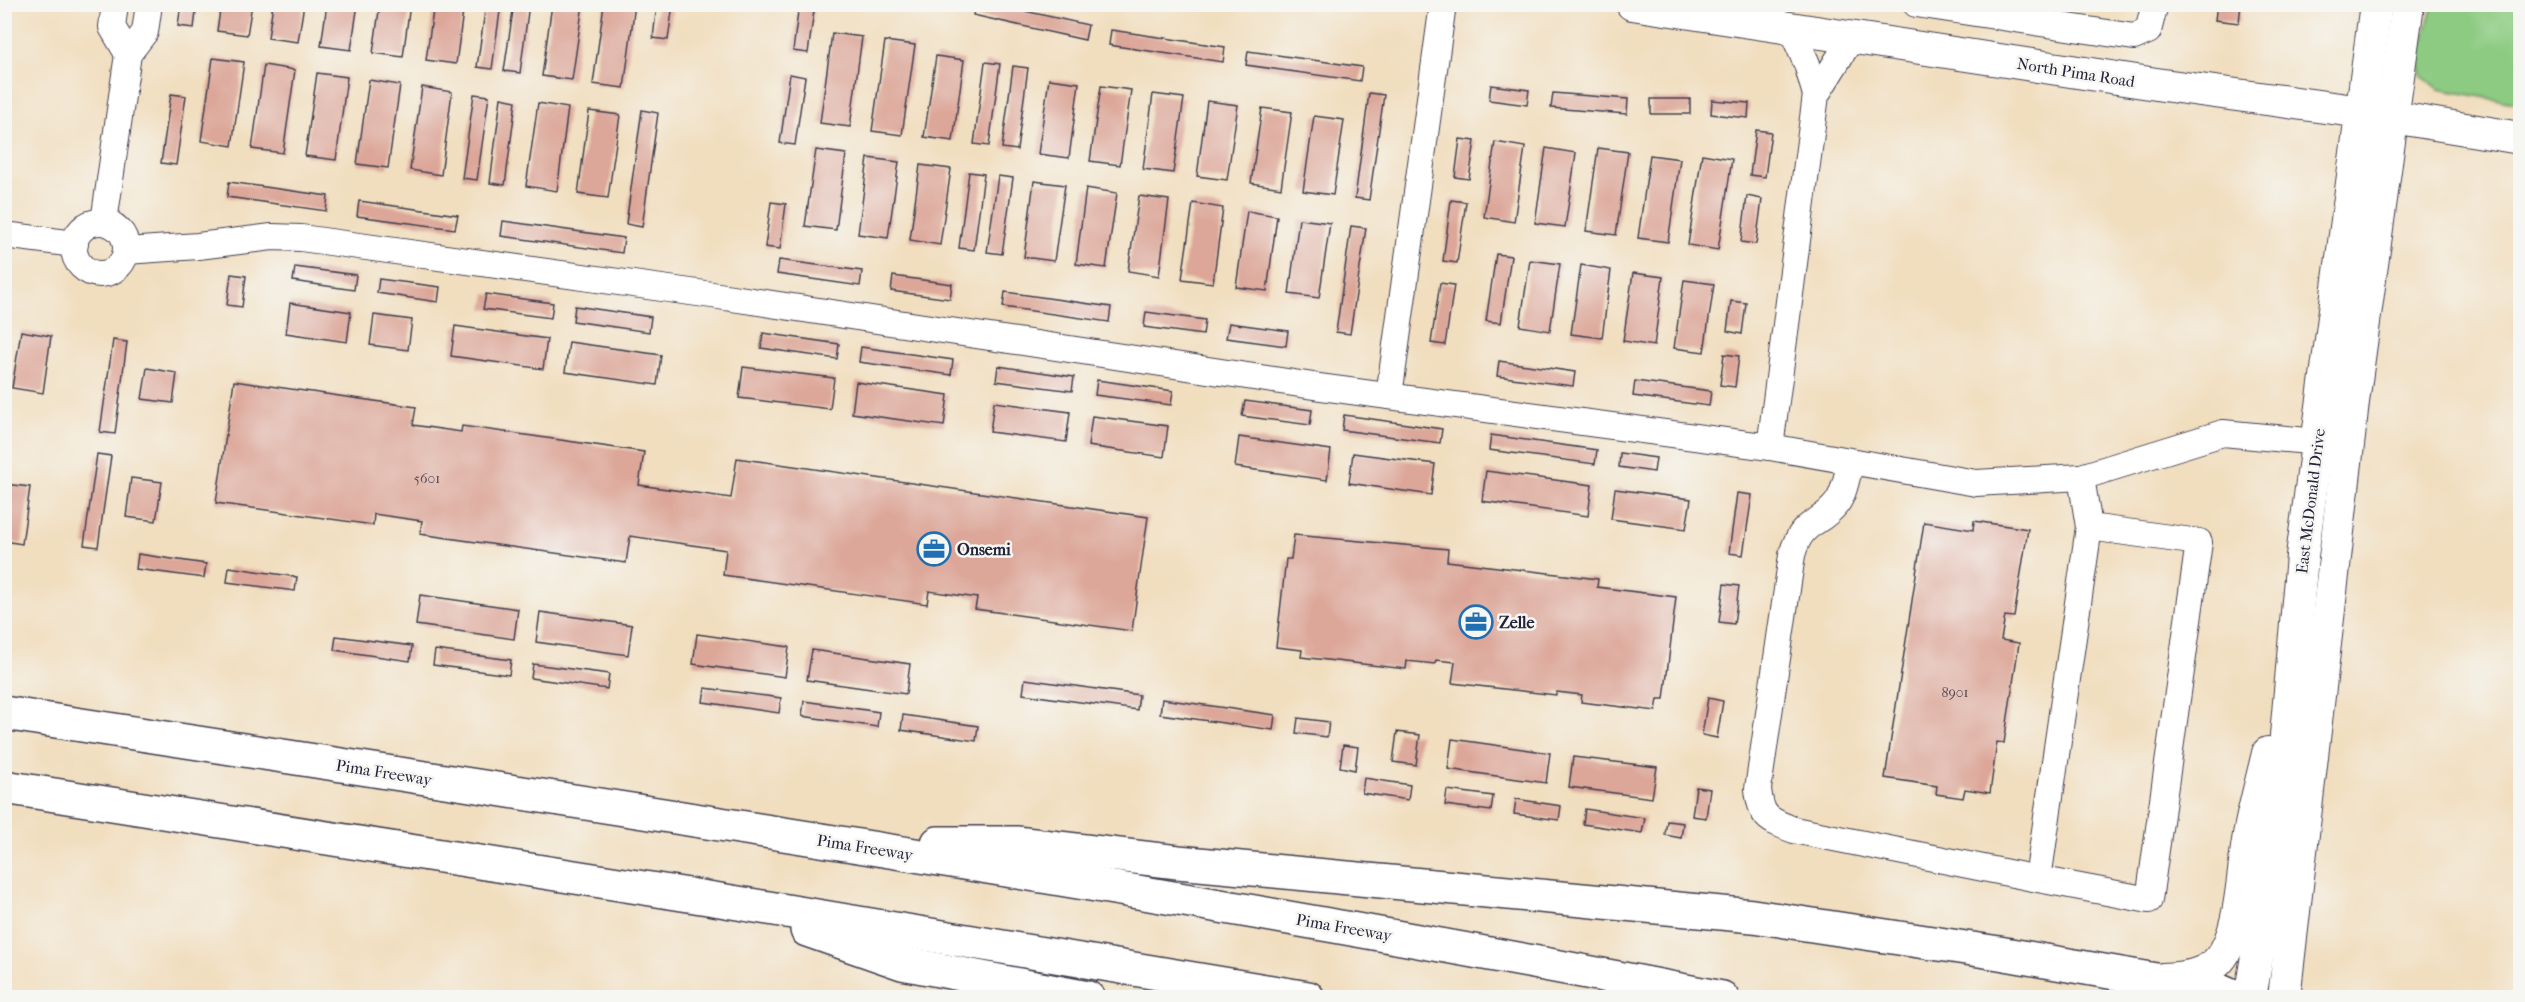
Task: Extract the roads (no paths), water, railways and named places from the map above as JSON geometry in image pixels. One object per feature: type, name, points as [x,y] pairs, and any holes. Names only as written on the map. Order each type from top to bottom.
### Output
[{"type":"highway","name":"Pima Freeway","points":[[4,713],[838,842],[1488,952],[1722,998]]},
{"type":"highway","points":[[4,787],[714,899],[1308,998]]},
{"type":"highway","points":[[838,842],[1016,843],[1178,862],[1753,916],[1946,944],[2159,980],[2220,991],[2236,998]]},
{"type":"highway","points":[[714,899],[902,963],[1088,998]]},
{"type":"main road","name":"North Pima Road","points":[[1632,4],[2163,85],[2377,114],[2520,138]]},
{"type":"main road","name":"East McDonald Drive","points":[[2284,998],[2377,114],[2376,4]]},
{"type":"main road","name":"East McDonald Drive","points":[[2250,998],[2277,837],[2295,629],[2318,442],[2377,114],[2408,4]]},
{"type":"main road","points":[[2318,442],[2323,451],[2326,472],[2302,652],[2308,673],[2318,688]]},
{"type":"main road","points":[[2159,980],[2185,978],[2205,971],[2218,960],[2227,946],[2234,925],[2249,832],[2295,629]]},
{"type":"street","points":[[115,4],[112,27],[128,54]]},
{"type":"street","points":[[104,222],[128,54],[145,32],[149,4]]},
{"type":"street","points":[[1389,396],[1443,4]]},
{"type":"street","points":[[1927,5],[2134,37],[2148,31],[2155,4]]},
{"type":"street","points":[[1770,447],[1816,95],[1808,64],[1791,28]]},
{"type":"street","points":[[1816,95],[1851,37]]},
{"type":"street","points":[[96,222],[104,222],[118,229],[126,243],[126,251],[119,266],[105,273],[97,273],[89,271],[78,260],[75,244],[82,230],[96,222]]},
{"type":"street","points":[[4,234],[75,244]]},
{"type":"street","points":[[126,251],[198,246],[272,237],[301,238],[722,297],[1389,396],[1770,447],[1976,483],[2081,477],[2223,433],[2318,442]]},
{"type":"street","points":[[1851,462],[1839,501],[1806,526],[1797,537],[1794,546],[1758,789],[1760,808],[1770,821],[1794,830],[2149,900],[2199,542],[2089,527]]},
{"type":"street","points":[[2038,879],[2089,527],[2081,477]]},
{"type":"place","name":"Onsemi","points":[[934,549]]},
{"type":"place","name":"Zelle","points":[[1476,622]]}]
